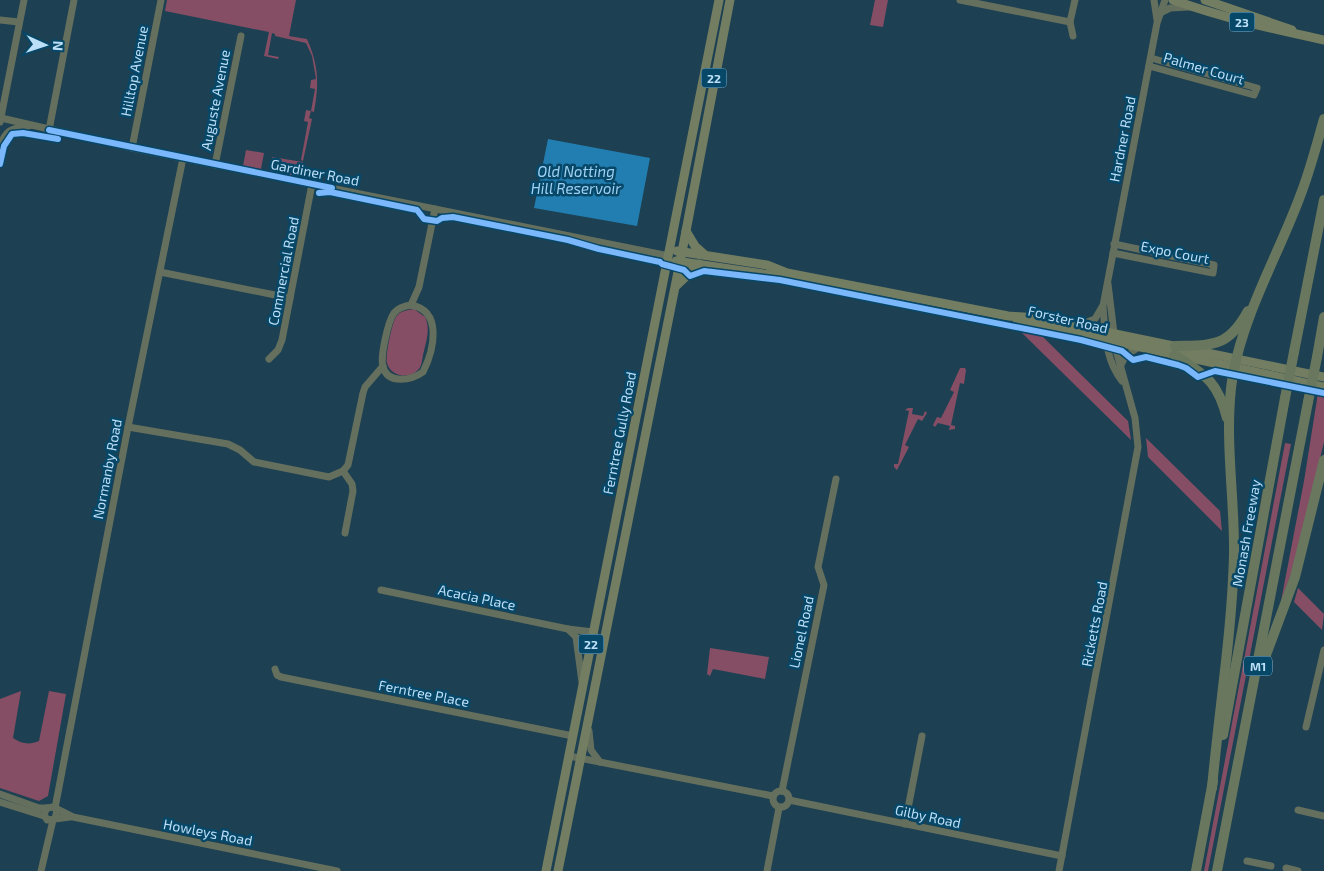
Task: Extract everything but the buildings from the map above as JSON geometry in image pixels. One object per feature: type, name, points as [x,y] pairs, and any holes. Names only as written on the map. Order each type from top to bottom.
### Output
[{"type":"highway","points":[[1212,788],[1233,589],[1234,532],[1230,431],[1235,369],[1237,358],[1262,286],[1302,192],[1324,119]]},
{"type":"highway","name":"Monash Freeway","points":[[1196,871],[1324,200]]},
{"type":"highway","points":[[1174,350],[1214,346],[1228,338],[1245,318],[1262,286]]},
{"type":"highway","name":"M1","points":[[1218,871],[1324,318]]},
{"type":"highway","points":[[1174,350],[1205,374],[1217,388],[1230,431]]},
{"type":"highway","points":[[1254,689],[1295,577],[1324,460]]},
{"type":"main road","name":"23","points":[[1173,0],[1275,31],[1324,40]]},
{"type":"main road","name":"23","points":[[1205,0],[1313,38]]},
{"type":"main road","points":[[718,3],[729,4]]},
{"type":"main road","name":"Ferntree Gully Road","points":[[546,871],[718,3]]},
{"type":"main road","name":"Ferntree Gully Road","points":[[558,871],[682,252],[729,4]]},
{"type":"main road","points":[[689,155],[699,156]]},
{"type":"main road","points":[[686,231],[695,246],[706,255]]},
{"type":"main road","name":"Forster Road","points":[[667,254],[682,252],[767,265],[787,273],[1174,350],[1235,369],[1324,387]]},
{"type":"main road","name":"Forster Road","points":[[667,254],[680,262],[770,275],[787,273]]},
{"type":"main road","points":[[674,288],[687,273],[699,264]]},
{"type":"main road","name":"Forster Road","points":[[1008,316],[1038,318],[1076,326],[1139,348],[1174,350],[1237,358],[1324,377]]},
{"type":"main road","points":[[628,458],[640,460]]},
{"type":"street","points":[[0,121],[2,103],[24,0]]},
{"type":"street","points":[[49,130],[74,0]]},
{"type":"street","name":"Hilltop Avenue","points":[[132,148],[161,0]]},
{"type":"street","points":[[960,0],[1070,22]]},
{"type":"street","points":[[1073,36],[1070,22],[1075,0]]},
{"type":"street","points":[[1154,0],[1157,23]]},
{"type":"street","name":"Hardner Road","points":[[1109,337],[1103,306],[1157,23],[1165,0]]},
{"type":"street","points":[[1162,12],[1170,8],[1192,7]]},
{"type":"street","points":[[0,20],[19,24]]},
{"type":"street","name":"Auguste Avenue","points":[[215,164],[240,38],[230,37]]},
{"type":"street","name":"Palmer Court","points":[[1149,66],[1254,95],[1257,88],[1151,58]]},
{"type":"street","points":[[1212,83],[1215,75]]},
{"type":"street","name":"Gardiner Road","points":[[0,121],[667,254]]},
{"type":"street","name":"Gardiner Road","points":[[0,146],[4,135],[8,131],[30,126]]},
{"type":"street","name":"Normanby Road","points":[[44,816],[51,808],[58,786],[183,158]]},
{"type":"street","name":"Commercial Road","points":[[269,359],[280,344],[312,184]]},
{"type":"street","points":[[411,305],[419,287],[435,209]]},
{"type":"street","name":"Expo Court","points":[[1113,252],[1168,260],[1214,264],[1213,273],[1168,260],[1114,244]]},
{"type":"street","points":[[160,272],[290,298]]},
{"type":"street","name":"Hardner Road","points":[[1108,284],[1109,337]]},
{"type":"street","points":[[419,287],[420,306]]},
{"type":"street","points":[[128,427],[228,444],[240,450],[254,462],[329,477],[343,471],[348,465],[363,392],[383,366],[390,321],[399,308],[411,305],[420,306],[431,316],[433,324],[426,365],[423,372],[411,379],[396,379],[390,376],[383,366]]},
{"type":"street","points":[[1076,326],[1095,319],[1103,306]]},
{"type":"street","name":"Ricketts Road","points":[[1060,871],[1137,463],[1138,432],[1120,367],[1109,337]]},
{"type":"street","name":"Ricketts Road","points":[[1109,337],[1113,368],[1124,383]]},
{"type":"street","points":[[1120,367],[1126,355],[1139,348]]},
{"type":"street","points":[[372,380],[390,376]]},
{"type":"street","points":[[343,471],[352,484],[353,490],[345,533]]},
{"type":"street","name":"Lionel Road","points":[[782,791],[824,585],[818,567],[836,480]]},
{"type":"street","name":"Acacia Place","points":[[381,590],[568,629],[593,632]]},
{"type":"street","points":[[568,629],[576,637],[582,689]]},
{"type":"street","points":[[1306,727],[1324,650]]},
{"type":"street","name":"Ferntree Place","points":[[274,669],[277,675],[281,677],[573,736]]},
{"type":"street","points":[[1314,691],[1324,693]]},
{"type":"street","points":[[589,713],[588,737],[591,750],[600,762]]},
{"type":"street","points":[[905,824],[922,736]]},
{"type":"street","points":[[569,756],[773,796]]},
{"type":"street","points":[[773,796],[777,792],[782,791],[787,794],[789,800],[787,805],[779,808]]},
{"type":"street","name":"Howleys Road","points":[[0,794],[40,808],[51,808],[73,817],[337,871]]},
{"type":"street","points":[[773,796],[774,805],[779,808]]},
{"type":"street","name":"Gilby Road","points":[[789,800],[1062,856]]},
{"type":"street","points":[[0,802],[44,816],[47,820],[54,820]]},
{"type":"street","points":[[41,871],[48,837],[58,813],[51,808]]},
{"type":"street","points":[[766,871],[779,808]]},
{"type":"street","points":[[1297,810],[1324,816]]},
{"type":"street","points":[[44,816],[48,837]]},
{"type":"street","name":"Howleys Road","points":[[54,820],[73,817]]},
{"type":"street","points":[[1247,862],[1271,866]]},
{"type":"street","points":[[1286,867],[1298,871]]},
{"type":"shaded area","points":[[167,0],[296,0],[289,36],[307,39],[314,58],[317,75],[317,93],[314,112],[311,111],[315,89],[310,88],[311,80],[316,79],[312,56],[306,43],[275,36],[272,33],[268,55],[279,57],[278,59],[264,56],[269,32],[165,11]]},
{"type":"shaded area","points":[[875,0],[888,0],[883,27],[870,25]]},
{"type":"shaded area","points":[[306,110],[311,111],[309,118],[312,119],[303,161],[301,160],[308,122],[304,121]]},
{"type":"shaded area","points":[[246,150],[264,153],[261,169],[243,166]]},
{"type":"shaded area","points":[[272,157],[303,162],[300,177],[270,171]]},
{"type":"shaded area","points":[[414,309],[425,317],[428,326],[427,340],[422,363],[419,368],[414,373],[405,376],[392,371],[387,363],[387,354],[394,320],[400,313]]},
{"type":"shaded area","points":[[1020,331],[1041,335],[1128,421],[1131,440]]},
{"type":"shaded area","points":[[960,368],[965,368],[966,370],[964,384],[960,383],[951,425],[955,426],[955,429],[949,430],[950,426],[938,423],[935,427],[933,425],[937,417],[941,418],[954,392],[950,390]]},
{"type":"shaded area","points":[[1318,393],[1324,394],[1324,442],[1294,566],[1281,601],[1304,481]]},
{"type":"shaded area","points":[[913,408],[912,414],[923,416],[925,411],[927,413],[922,421],[918,419],[905,445],[909,447],[897,470],[894,464],[898,464],[909,411],[905,410]]},
{"type":"shaded area","points":[[1146,438],[1220,511],[1222,531],[1148,457]]},
{"type":"shaded area","points":[[1285,443],[1291,444],[1208,871],[1204,871]]},
{"type":"shaded area","points":[[1298,588],[1324,614],[1322,630],[1294,602]]},
{"type":"shaded area","points":[[710,648],[769,657],[765,679],[713,669],[710,676],[707,674]]},
{"type":"shaded area","points":[[21,691],[13,738],[19,742],[26,743],[39,741],[49,691],[66,694],[48,796],[39,801],[0,788],[0,699]]},
{"type":"water","name":"Old Notting Hill Reservoir","points":[[548,139],[650,158],[637,226],[534,208]]},
{"type":"cycle path","points":[[49,130],[332,188]]},
{"type":"cycle path","points":[[0,164],[4,146],[12,134],[23,133],[58,139]]},
{"type":"cycle path","points":[[319,193],[330,192],[417,210],[424,219],[437,221],[442,218],[453,217],[568,240],[599,249],[660,262],[684,270],[690,276],[704,271],[780,280],[1081,340],[1122,351],[1133,360],[1146,357],[1178,365],[1186,368],[1198,377],[1215,371],[1324,393]]}]
